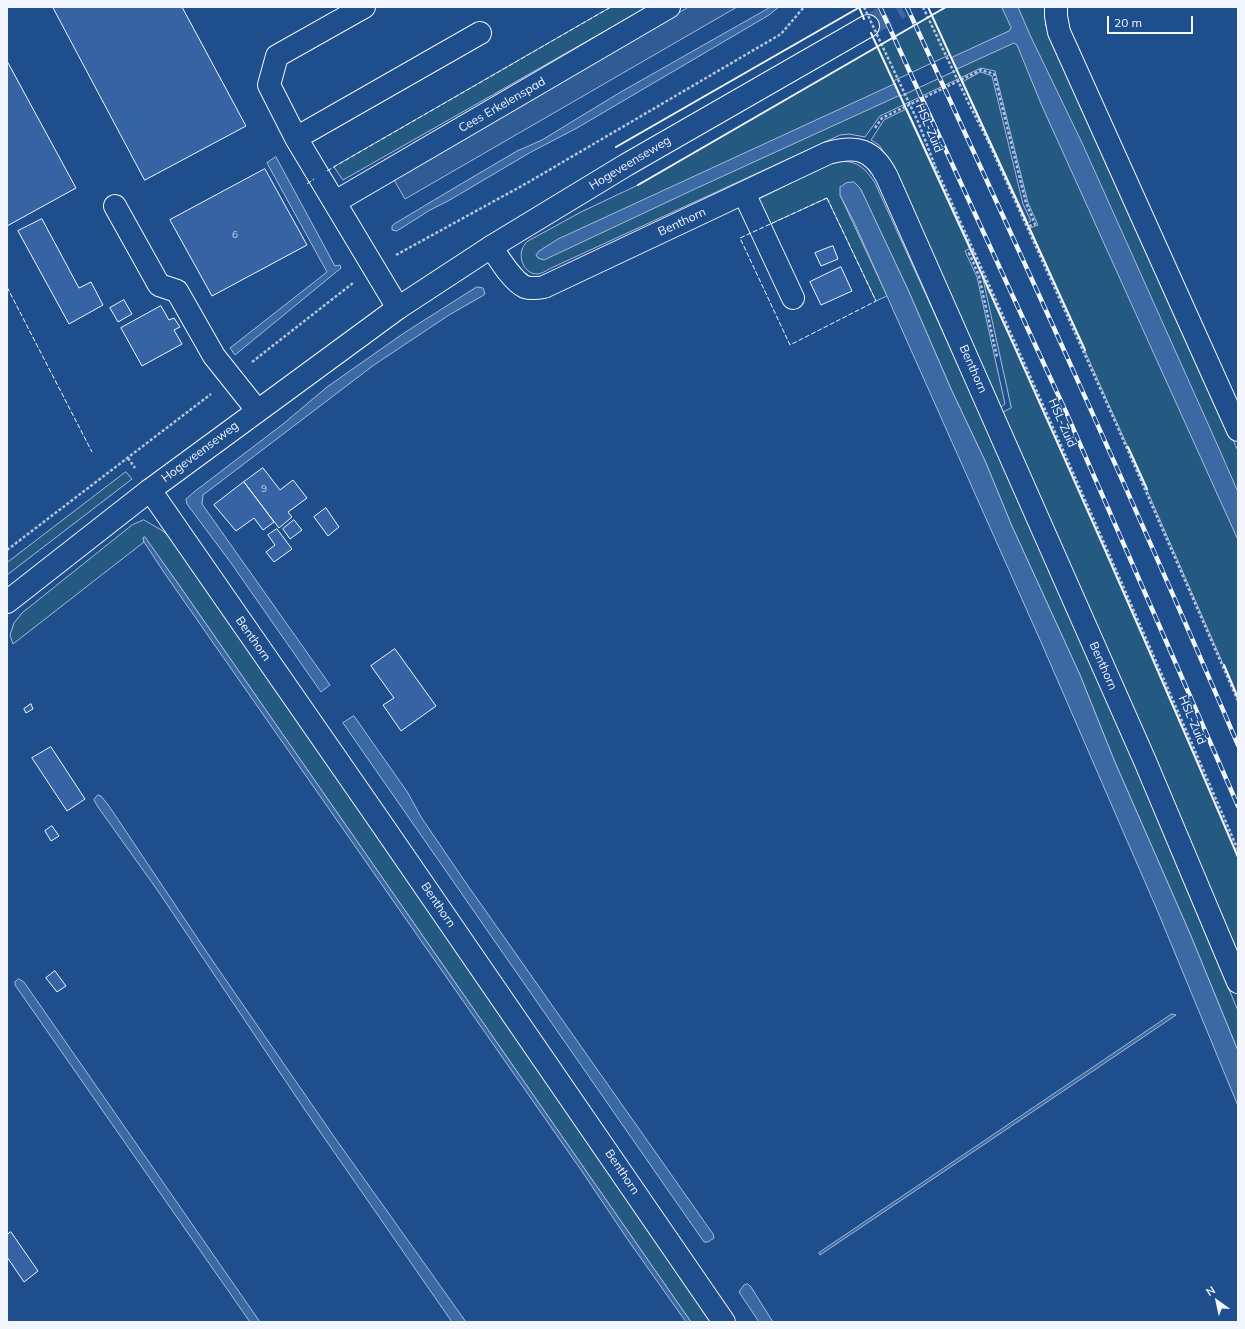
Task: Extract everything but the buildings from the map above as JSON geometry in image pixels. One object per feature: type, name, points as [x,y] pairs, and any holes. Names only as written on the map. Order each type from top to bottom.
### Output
[{"type":"main road","points":[[364,7],[276,56],[269,86],[296,138],[320,175],[398,308]]},
{"type":"main road","name":"Cees Erkelenspad","points":[[335,202],[669,7]]},
{"type":"main road","points":[[1056,11],[1059,32],[1238,430]]},
{"type":"main road","name":"Hogeveenseweg","points":[[7,602],[150,490],[398,308],[491,247],[866,17]]},
{"type":"main road","points":[[296,138],[480,33]]},
{"type":"main road","name":"Benthorn","points":[[491,247],[508,271],[525,287],[544,287],[828,153],[852,148],[868,154],[876,161],[887,177],[1146,762],[1238,982]]},
{"type":"main road","points":[[744,193],[793,298]]},
{"type":"main road","points":[[115,206],[159,285],[177,290],[214,356],[257,410]]},
{"type":"main road","name":"Benthorn","points":[[150,490],[382,823],[724,1322]]},
{"type":"path","points":[[923,7],[988,141],[1108,404],[1238,701]]},
{"type":"path","name":"HSL-Zuid","points":[[866,17],[918,124],[935,166],[1130,598],[1238,850]]},
{"type":"path","points":[[860,150],[882,118],[981,70],[994,74],[1026,203],[1035,224],[1027,227]]},
{"type":"path","points":[[974,251],[969,253],[979,276],[998,361]]},
{"type":"shaded area","points":[[611,7],[647,7],[343,180],[334,167]]},
{"type":"shaded area","points":[[689,7],[737,7],[405,199],[393,178]]},
{"type":"shaded area","points":[[771,7],[779,7],[769,15],[577,128],[531,152],[430,210],[397,231],[392,230],[392,226],[394,224],[517,151],[542,140],[619,93]]},
{"type":"shaded area","points":[[946,7],[1060,7],[1045,24],[1147,245],[1238,451],[1238,698],[1030,228],[1038,225],[1028,203],[995,71],[981,68],[880,116],[865,137],[849,134],[840,135],[542,273],[532,273],[524,266],[521,256],[524,245],[528,241],[581,212],[638,185]]},
{"type":"shaded area","points":[[1002,7],[1018,7],[1083,145],[1217,444],[1238,492],[1238,540],[1042,106],[1017,45],[1014,43],[697,188],[544,260],[538,258],[536,255],[539,251],[558,239],[1009,31],[1011,28]]},
{"type":"shaded area","points":[[981,72],[992,76],[1023,204],[1031,221],[1028,223],[963,82]]},
{"type":"shaded area","points":[[907,109],[971,248],[965,251],[977,277],[1005,404],[1001,407],[889,160],[879,145],[871,140],[884,120]]},
{"type":"shaded area","points":[[276,157],[335,266],[340,265],[341,268],[235,355],[230,348],[327,272],[267,163]]},
{"type":"shaded area","points":[[841,161],[857,164],[865,170],[875,183],[982,418],[1137,766],[1238,1011],[1238,1051],[1191,936],[1114,760],[1080,675],[1011,524],[986,463],[951,389],[909,292],[860,188],[840,195],[887,296],[876,301],[827,198],[768,225],[757,200],[829,164]]},
{"type":"shaded area","points":[[854,182],[860,188],[864,196],[986,463],[1011,524],[1080,675],[1114,760],[1191,936],[1238,1051],[1238,1106],[1158,912],[1041,642],[854,222],[840,195],[840,187],[846,183]]},
{"type":"shaded area","points":[[982,274],[1096,529],[1238,857],[1238,953],[1154,756],[1003,412],[1011,408]]},
{"type":"shaded area","points":[[477,287],[483,288],[485,293],[484,295],[449,315],[374,365],[203,495],[202,504],[330,685],[321,692],[231,563],[187,504],[186,499],[283,424],[327,387],[404,333]]},
{"type":"shaded area","points":[[126,472],[132,479],[7,575],[7,563]]},
{"type":"shaded area","points":[[144,520],[163,531],[187,554],[718,1322],[691,1322],[145,538],[143,539],[144,542],[13,644],[10,635],[14,623],[22,613],[132,525]]},
{"type":"shaded area","points":[[145,537],[691,1322],[686,1322],[628,1240],[581,1170],[163,571],[144,542],[143,538]]},
{"type":"shaded area","points":[[354,716],[408,793],[421,817],[466,883],[713,1234],[714,1238],[708,1242],[704,1242],[343,723]]},
{"type":"shaded area","points":[[98,795],[101,796],[109,806],[210,957],[335,1138],[466,1322],[452,1322],[307,1113],[158,891],[98,807],[94,800]]},
{"type":"shaded area","points":[[19,979],[24,982],[260,1322],[250,1322],[15,985],[15,982]]},
{"type":"shaded area","points":[[1172,1014],[1176,1015],[820,1255],[819,1253]]},
{"type":"shaded area","points":[[748,1284],[773,1322],[759,1322],[739,1292],[744,1285]]},
{"type":"pier","points":[[950,55],[957,70],[901,96],[894,81]]},
{"type":"tunnel","points":[[868,26],[901,7]]},
{"type":"railway","points":[[880,7],[1066,412],[1238,806]]},
{"type":"railway","points":[[907,7],[1075,375],[1238,745]]},
{"type":"fence","points":[[327,171],[611,7]]},
{"type":"fence","points":[[307,184],[314,179]]},
{"type":"fence","points":[[827,198],[876,301],[790,345],[740,238],[827,198]]},
{"type":"fence","points":[[7,287],[92,452]]},
{"type":"wall","points":[[859,7],[864,19]]},
{"type":"wall","points":[[616,147],[860,7]]},
{"type":"wall","points":[[928,7],[1085,350]]},
{"type":"wall","points":[[638,185],[946,7]]},
{"type":"wall","points":[[871,33],[1058,444],[1238,857]]},
{"type":"wall","points":[[1128,447],[1147,489]]},
{"type":"wall","points":[[1224,665],[1238,698]]}]
